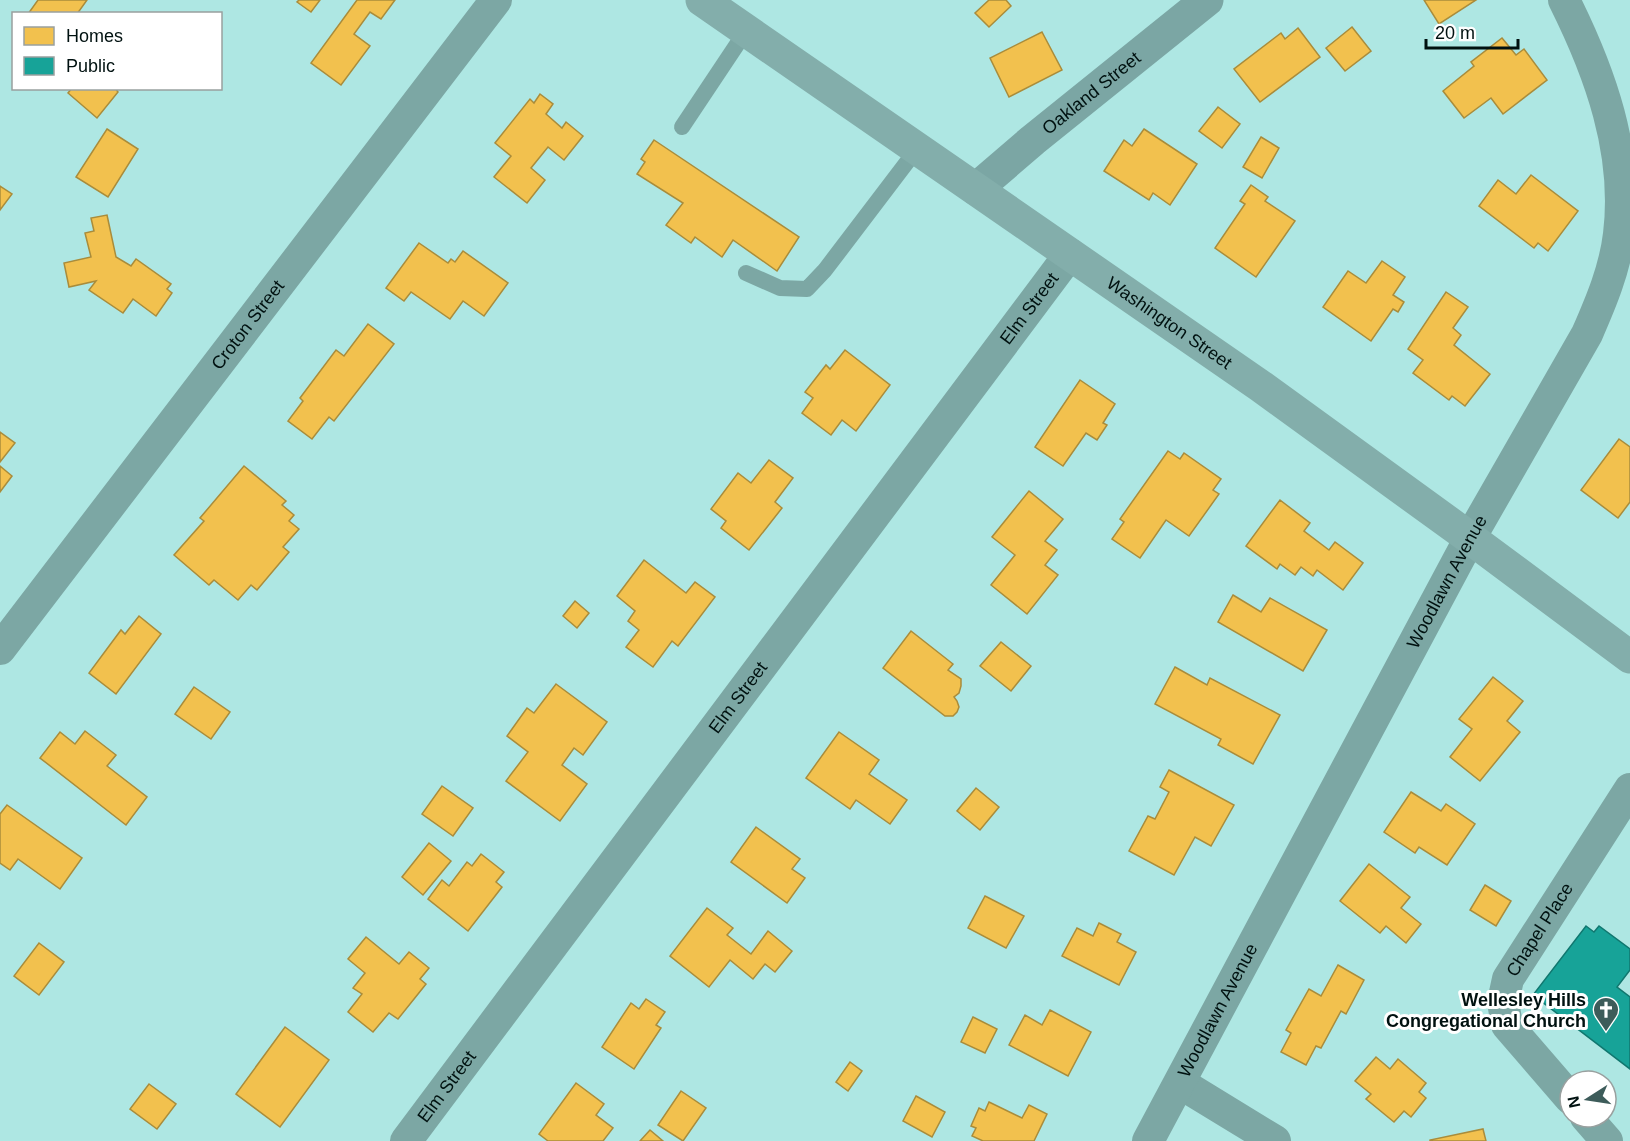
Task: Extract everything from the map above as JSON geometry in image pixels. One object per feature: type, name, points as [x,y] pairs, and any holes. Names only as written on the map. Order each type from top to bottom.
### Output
[{"type":"main road","name":"Washington Street","points":[[702,0],[1259,385],[1630,657]]},
{"type":"street","name":"Croton Street","points":[[0,649],[496,0]]},
{"type":"street","name":"Oakland Street","points":[[976,189],[1033,140],[1207,0]]},
{"type":"street","name":"Woodlawn Avenue","points":[[1148,1141],[1470,538],[1587,334],[1606,286],[1619,235],[1621,182],[1606,99],[1581,34],[1564,0]]},
{"type":"street","name":"Elm Street","points":[[406,1141],[1070,254]]},
{"type":"street","name":"Chapel Place","points":[[1558,1084],[1507,1025],[1503,1002],[1508,979],[1630,789]]},
{"type":"street","points":[[1180,1083],[1275,1141]]},
{"type":"street","points":[[1596,1129],[1607,1141]]},
{"type":"lane","points":[[682,127],[746,31]]},
{"type":"lane","points":[[746,273],[780,288],[807,289],[825,270],[918,149]]},
{"type":"building: Homes","points":[[38,0],[87,0],[78,12],[29,12]]},
{"type":"building: Homes","points":[[299,0],[320,0],[311,12],[297,2]]},
{"type":"building: Homes","points":[[357,0],[395,0],[381,19],[370,12],[354,34],[370,46],[341,85],[311,63]]},
{"type":"building: Homes","points":[[989,0],[1006,0],[1011,6],[989,27],[975,13]]},
{"type":"building: Homes","points":[[1424,0],[1476,0],[1439,24]]},
{"type":"building: Homes","points":[[1352,27],[1371,51],[1345,71],[1326,48]]},
{"type":"building: Homes","points":[[1298,28],[1320,57],[1260,102],[1234,69],[1281,33],[1285,39]]},
{"type":"building: Homes","points":[[1042,32],[1062,70],[1009,97],[990,58]]},
{"type":"building: Homes","points":[[1502,38],[1516,55],[1524,49],[1547,80],[1503,114],[1491,98],[1464,118],[1443,91],[1474,66],[1471,62]]},
{"type":"building: Homes","points":[[70,90],[116,90],[118,92],[97,118],[68,93]]},
{"type":"building: Homes","points":[[540,94],[553,104],[546,114],[562,128],[566,122],[583,136],[564,160],[548,147],[531,168],[545,180],[527,203],[494,177],[511,156],[495,143],[530,99],[534,103]]},
{"type":"building: Homes","points":[[1218,107],[1240,124],[1222,148],[1199,131]]},
{"type":"building: Homes","points":[[107,129],[138,149],[108,197],[76,177]]},
{"type":"building: Homes","points":[[1144,129],[1197,164],[1170,205],[1153,193],[1149,200],[1104,171],[1124,140],[1132,146]]},
{"type":"building: Homes","points":[[1261,137],[1279,148],[1262,178],[1243,167]]},
{"type":"building: Homes","points":[[654,140],[799,237],[777,271],[733,240],[722,257],[695,237],[691,243],[666,225],[683,203],[637,174],[645,162],[641,159]]},
{"type":"building: Homes","points":[[1531,175],[1578,211],[1548,251],[1538,243],[1534,248],[1479,206],[1498,180],[1516,194]]},
{"type":"building: Homes","points":[[1251,185],[1268,197],[1265,201],[1295,221],[1256,277],[1215,248],[1245,204],[1240,201]]},
{"type":"building: Homes","points":[[0,186],[12,194],[0,210]]},
{"type":"building: Homes","points":[[107,215],[116,257],[131,266],[136,259],[171,284],[167,289],[172,293],[156,316],[133,299],[123,313],[89,290],[96,281],[69,287],[64,263],[91,257],[85,233],[94,231],[91,218]]},
{"type":"building: Homes","points":[[419,243],[448,263],[451,259],[455,262],[463,251],[508,283],[484,316],[463,301],[450,319],[411,292],[404,301],[386,288]]},
{"type":"building: Homes","points":[[1382,261],[1405,277],[1393,295],[1404,302],[1398,312],[1393,309],[1371,341],[1323,307],[1348,271],[1366,283]]},
{"type":"building: Homes","points":[[1446,292],[1468,307],[1453,328],[1461,335],[1454,345],[1490,374],[1465,406],[1452,396],[1449,400],[1413,373],[1423,360],[1408,349]]},
{"type":"building: Homes","points":[[368,324],[394,344],[334,421],[329,417],[312,439],[288,421],[303,401],[300,398],[336,350],[344,356]]},
{"type":"building: Homes","points":[[845,350],[890,385],[856,431],[842,420],[831,435],[802,413],[813,398],[805,392],[826,365],[830,369]]},
{"type":"building: Homes","points":[[1080,380],[1115,404],[1103,423],[1107,425],[1097,440],[1086,433],[1063,466],[1035,447]]},
{"type":"building: Homes","points":[[0,432],[15,443],[0,462]]},
{"type":"building: Homes","points":[[1619,439],[1630,447],[1630,502],[1618,518],[1581,490]]},
{"type":"building: Homes","points":[[1168,451],[1180,459],[1184,453],[1221,479],[1213,490],[1219,494],[1189,536],[1166,520],[1140,558],[1112,539],[1124,522],[1120,519]]},
{"type":"building: Homes","points":[[769,460],[793,478],[775,502],[782,508],[749,550],[721,528],[726,521],[711,509],[738,473],[751,483]]},
{"type":"building: Homes","points":[[0,466],[12,476],[0,492]]},
{"type":"building: Homes","points":[[244,466],[286,501],[282,505],[294,515],[289,521],[299,529],[283,547],[289,552],[257,590],[251,585],[238,600],[214,580],[209,585],[174,555],[204,521],[200,518]]},
{"type":"building: Homes","points":[[1029,491],[1063,519],[1045,541],[1057,550],[1045,565],[1058,575],[1027,614],[991,585],[1015,555],[992,537]]},
{"type":"building: Homes","points":[[1280,500],[1310,523],[1304,531],[1329,550],[1335,542],[1363,563],[1343,590],[1317,570],[1313,576],[1301,567],[1295,575],[1280,564],[1277,569],[1246,546]]},
{"type":"building: Homes","points":[[644,560],[686,593],[695,582],[715,597],[678,646],[672,641],[653,667],[626,647],[639,630],[628,621],[635,611],[617,596]]},
{"type":"building: Homes","points":[[1233,595],[1261,612],[1270,598],[1327,630],[1303,671],[1218,622]]},
{"type":"building: Homes","points":[[575,601],[589,613],[577,628],[563,616]]},
{"type":"building: Homes","points":[[139,616],[161,634],[116,694],[89,673],[121,630],[125,634]]},
{"type":"building: Homes","points":[[911,631],[953,664],[948,670],[961,679],[959,693],[954,697],[959,707],[953,716],[945,716],[883,668]]},
{"type":"building: Homes","points":[[1001,642],[1031,666],[1011,691],[980,666]]},
{"type":"building: Homes","points":[[1175,667],[1207,685],[1210,678],[1280,715],[1253,764],[1218,745],[1221,739],[1155,704]]},
{"type":"building: Homes","points":[[1493,677],[1523,701],[1507,721],[1520,732],[1480,781],[1450,757],[1472,729],[1459,719]]},
{"type":"building: Homes","points":[[556,684],[607,722],[583,755],[574,748],[562,765],[587,784],[560,821],[506,781],[528,752],[507,736],[527,708],[534,713]]},
{"type":"building: Homes","points":[[194,687],[230,712],[211,739],[175,714]]},
{"type":"building: Homes","points":[[85,731],[116,755],[107,766],[147,797],[126,825],[40,758],[60,732],[75,744]]},
{"type":"building: Homes","points":[[839,732],[879,760],[869,774],[907,800],[890,824],[856,800],[850,809],[806,778]]},
{"type":"building: Homes","points":[[1169,770],[1234,805],[1211,846],[1195,837],[1174,875],[1129,851],[1148,816],[1155,819],[1169,792],[1160,787]]},
{"type":"building: Homes","points":[[442,786],[473,808],[453,836],[422,814]]},
{"type":"building: Homes","points":[[976,788],[999,807],[980,830],[957,811]]},
{"type":"building: Homes","points":[[1411,792],[1441,811],[1446,804],[1475,824],[1447,865],[1419,847],[1415,853],[1384,832]]},
{"type":"building: Homes","points":[[7,805],[82,858],[60,889],[18,859],[10,870],[0,863],[0,814]]},
{"type":"building: Homes","points":[[756,827],[800,859],[792,869],[805,878],[787,903],[731,862]]},
{"type":"building: Homes","points":[[429,843],[451,861],[423,895],[402,877]]},
{"type":"building: Homes","points":[[481,854],[504,872],[496,882],[502,887],[468,931],[428,899],[442,880],[449,886],[467,862],[472,866]]},
{"type":"building: Homes","points":[[1369,864],[1410,897],[1401,908],[1421,924],[1406,943],[1386,926],[1380,933],[1340,901]]},
{"type":"building: Homes","points":[[1485,885],[1511,901],[1496,926],[1470,910]]},
{"type":"building: Homes","points":[[985,896],[1024,916],[1006,948],[968,928]]},
{"type":"building: Homes","points":[[707,908],[733,928],[727,935],[751,954],[768,931],[792,951],[775,972],[765,964],[753,979],[730,960],[709,987],[670,956]]},
{"type":"building: Homes","points":[[1099,923],[1121,934],[1117,942],[1136,952],[1119,985],[1062,956],[1077,928],[1093,936]]},
{"type":"building: Homes","points":[[366,937],[399,964],[409,952],[429,968],[420,979],[426,984],[398,1019],[389,1013],[373,1032],[348,1012],[362,994],[353,988],[365,973],[348,959]]},
{"type":"building: Homes","points":[[39,943],[64,962],[39,995],[14,976]]},
{"type":"building: Homes","points":[[1338,965],[1364,980],[1346,1014],[1341,1011],[1321,1048],[1316,1046],[1306,1065],[1281,1052],[1291,1033],[1286,1030],[1309,989],[1321,996]]},
{"type":"building: Homes","points":[[646,999],[665,1012],[656,1025],[661,1028],[634,1069],[602,1047],[631,1003],[639,1009]]},
{"type":"building: Homes","points":[[1050,1010],[1091,1032],[1068,1076],[1009,1045],[1025,1015],[1042,1025]]},
{"type":"building: Homes","points":[[973,1017],[997,1029],[985,1053],[961,1042]]},
{"type":"building: Homes","points":[[285,1027],[329,1060],[280,1127],[236,1094]]},
{"type":"building: Homes","points":[[1376,1057],[1390,1069],[1398,1059],[1426,1083],[1419,1092],[1426,1098],[1411,1117],[1404,1111],[1394,1122],[1366,1099],[1371,1094],[1355,1081]]},
{"type":"building: Homes","points":[[850,1062],[862,1071],[848,1091],[836,1082]]},
{"type":"building: Homes","points":[[576,1083],[604,1104],[596,1115],[613,1128],[603,1141],[548,1141],[539,1134]]},
{"type":"building: Homes","points":[[149,1084],[176,1104],[157,1129],[130,1109]]},
{"type":"building: Homes","points":[[681,1091],[706,1108],[683,1141],[658,1125]]},
{"type":"building: Homes","points":[[916,1096],[945,1112],[932,1137],[903,1121]]},
{"type":"building: Homes","points":[[989,1102],[1022,1118],[1029,1105],[1047,1114],[1034,1141],[983,1141],[972,1136],[976,1128],[971,1126],[979,1108],[985,1111]]},
{"type":"building: Homes","points":[[1483,1129],[1486,1141],[1430,1141],[1430,1140]]},
{"type":"building: Homes","points":[[650,1130],[663,1141],[640,1141]]},
{"type":"building: Public","name":"Wellesley Hills Congregational Church","points":[[1586,926],[1594,932],[1599,926],[1630,949],[1630,970],[1617,987],[1630,997],[1630,1069],[1533,995]]},
{"type":"place","name":"Wellesley Hills Congregational Church","points":[[1606,1033]]}]
